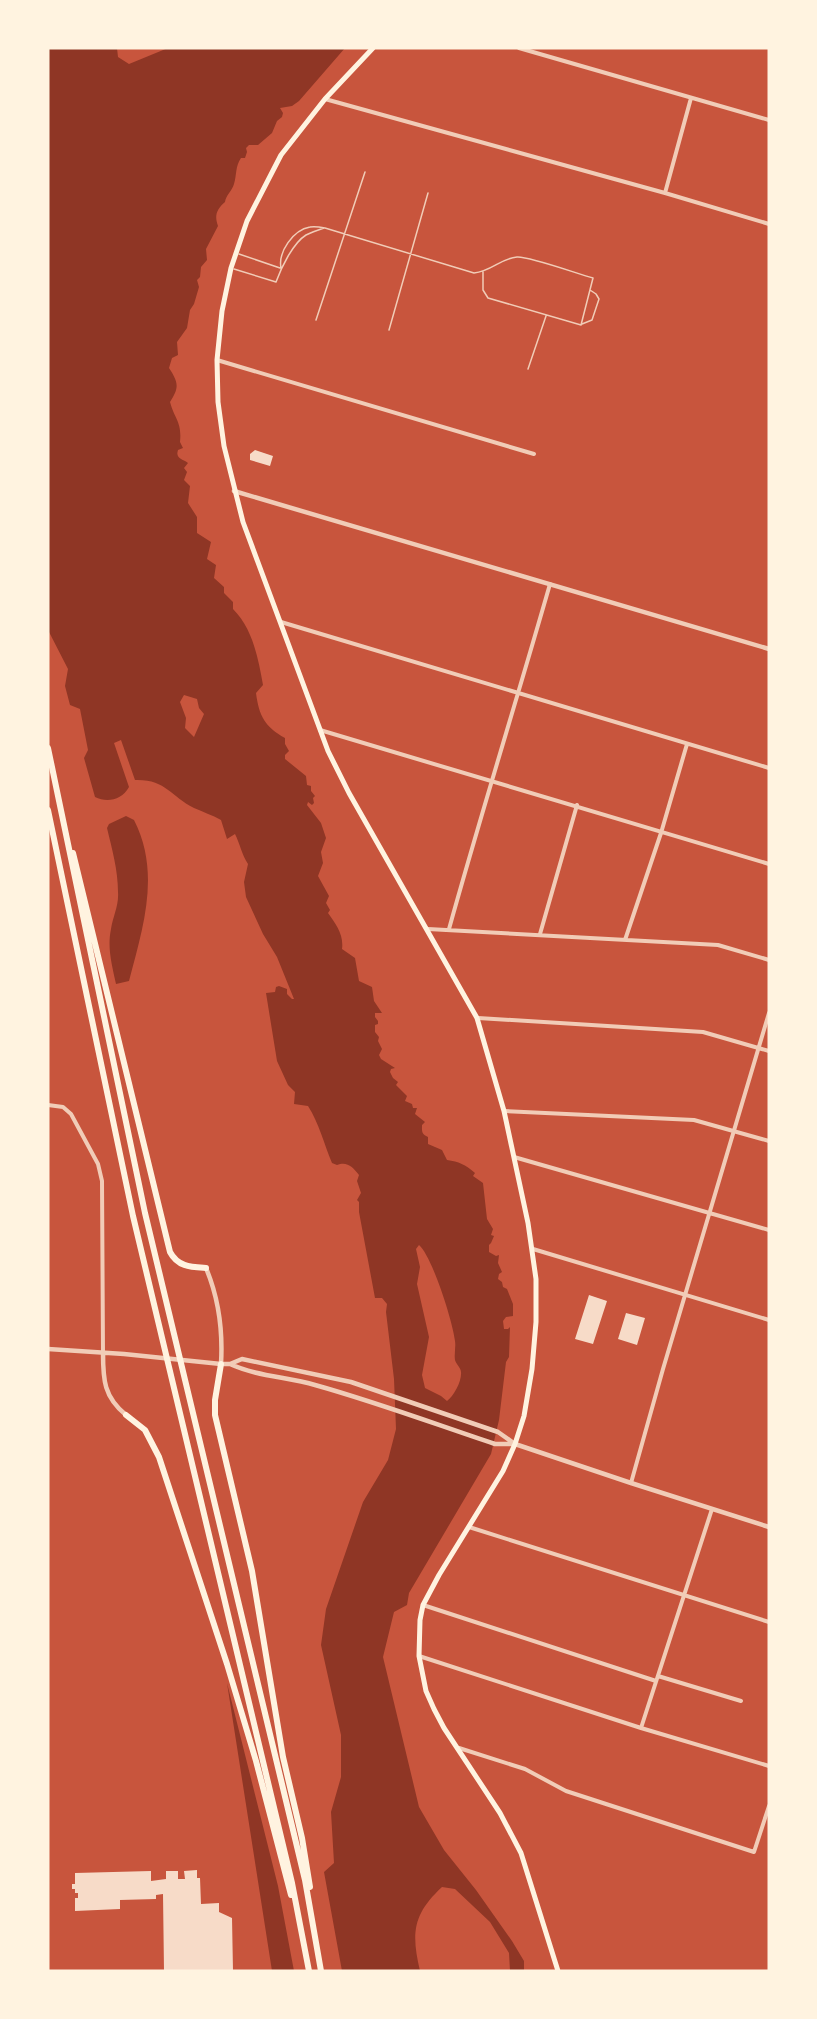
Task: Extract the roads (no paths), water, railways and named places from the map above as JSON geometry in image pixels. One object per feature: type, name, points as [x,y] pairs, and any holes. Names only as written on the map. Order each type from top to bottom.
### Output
[{"type":"highway","points":[[48,748],[136,1172],[315,1926]]},
{"type":"highway","points":[[48,810],[119,1153],[302,1928],[309,1971]]},
{"type":"highway","points":[[62,817],[83,886],[170,1252],[178,1263],[206,1268]]},
{"type":"highway","points":[[221,1364],[215,1400],[216,1414],[255,1590],[283,1757],[307,1867],[321,1971]]},
{"type":"highway","points":[[126,1415],[145,1430],[159,1457],[230,1673],[302,1928]]},
{"type":"main road","points":[[374,48],[325,99],[281,155],[247,221],[231,268],[222,311],[217,360],[218,402],[224,446],[234,491],[320,730],[344,783],[477,1018],[504,1111],[533,1249],[536,1279],[535,1347],[525,1409],[515,1444],[503,1471],[423,1605],[418,1637],[419,1656],[426,1691],[434,1709],[456,1748],[500,1813],[521,1852],[558,1971]]},
{"type":"street","points":[[519,48],[769,120]]},
{"type":"street","points":[[665,193],[691,98]]},
{"type":"street","points":[[325,99],[769,224]]},
{"type":"street","points":[[217,360],[534,454]]},
{"type":"street","points":[[234,491],[769,649]]},
{"type":"street","points":[[449,929],[550,584]]},
{"type":"street","points":[[280,622],[769,768]]},
{"type":"street","points":[[320,730],[769,864]]},
{"type":"street","points":[[625,940],[662,832],[687,744]]},
{"type":"street","points":[[540,934],[577,805]]},
{"type":"street","points":[[428,929],[718,945],[769,960]]},
{"type":"street","points":[[631,1484],[769,1013]]},
{"type":"street","points":[[477,1018],[703,1032],[769,1051]]},
{"type":"street","points":[[48,1105],[63,1107],[71,1114],[101,1172],[103,1372],[111,1401],[126,1415]]},
{"type":"street","points":[[504,1111],[694,1120],[769,1141]]},
{"type":"street","points":[[513,1157],[769,1230]]},
{"type":"street","points":[[533,1249],[769,1320]]},
{"type":"street","points":[[206,1268],[220,1313],[221,1364]]},
{"type":"street","points":[[48,1349],[221,1364],[230,1364],[242,1359],[334,1377],[498,1432],[515,1444],[631,1484],[769,1527]]},
{"type":"street","points":[[230,1364],[243,1370],[312,1384],[495,1444],[515,1444]]},
{"type":"street","points":[[641,1728],[712,1509]]},
{"type":"street","points":[[469,1527],[769,1622]]},
{"type":"street","points":[[423,1605],[657,1678],[741,1701]]},
{"type":"street","points":[[419,1656],[641,1728],[769,1766]]},
{"type":"street","points":[[456,1748],[525,1769],[566,1791],[754,1852],[769,1806]]},
{"type":"lane","points":[[316,320],[365,172]]},
{"type":"lane","points":[[389,330],[428,193]]},
{"type":"lane","points":[[231,268],[276,282],[281,268],[280,262],[292,237],[302,229],[312,226],[344,233],[474,273],[483,272],[508,259],[523,257],[593,278],[581,325]]},
{"type":"lane","points":[[281,268],[286,264],[297,242],[325,228]]},
{"type":"lane","points":[[236,253],[281,268]]},
{"type":"lane","points":[[483,272],[483,290],[488,298],[581,325],[592,320],[599,299],[590,290]]},
{"type":"lane","points":[[528,369],[547,315]]}]
